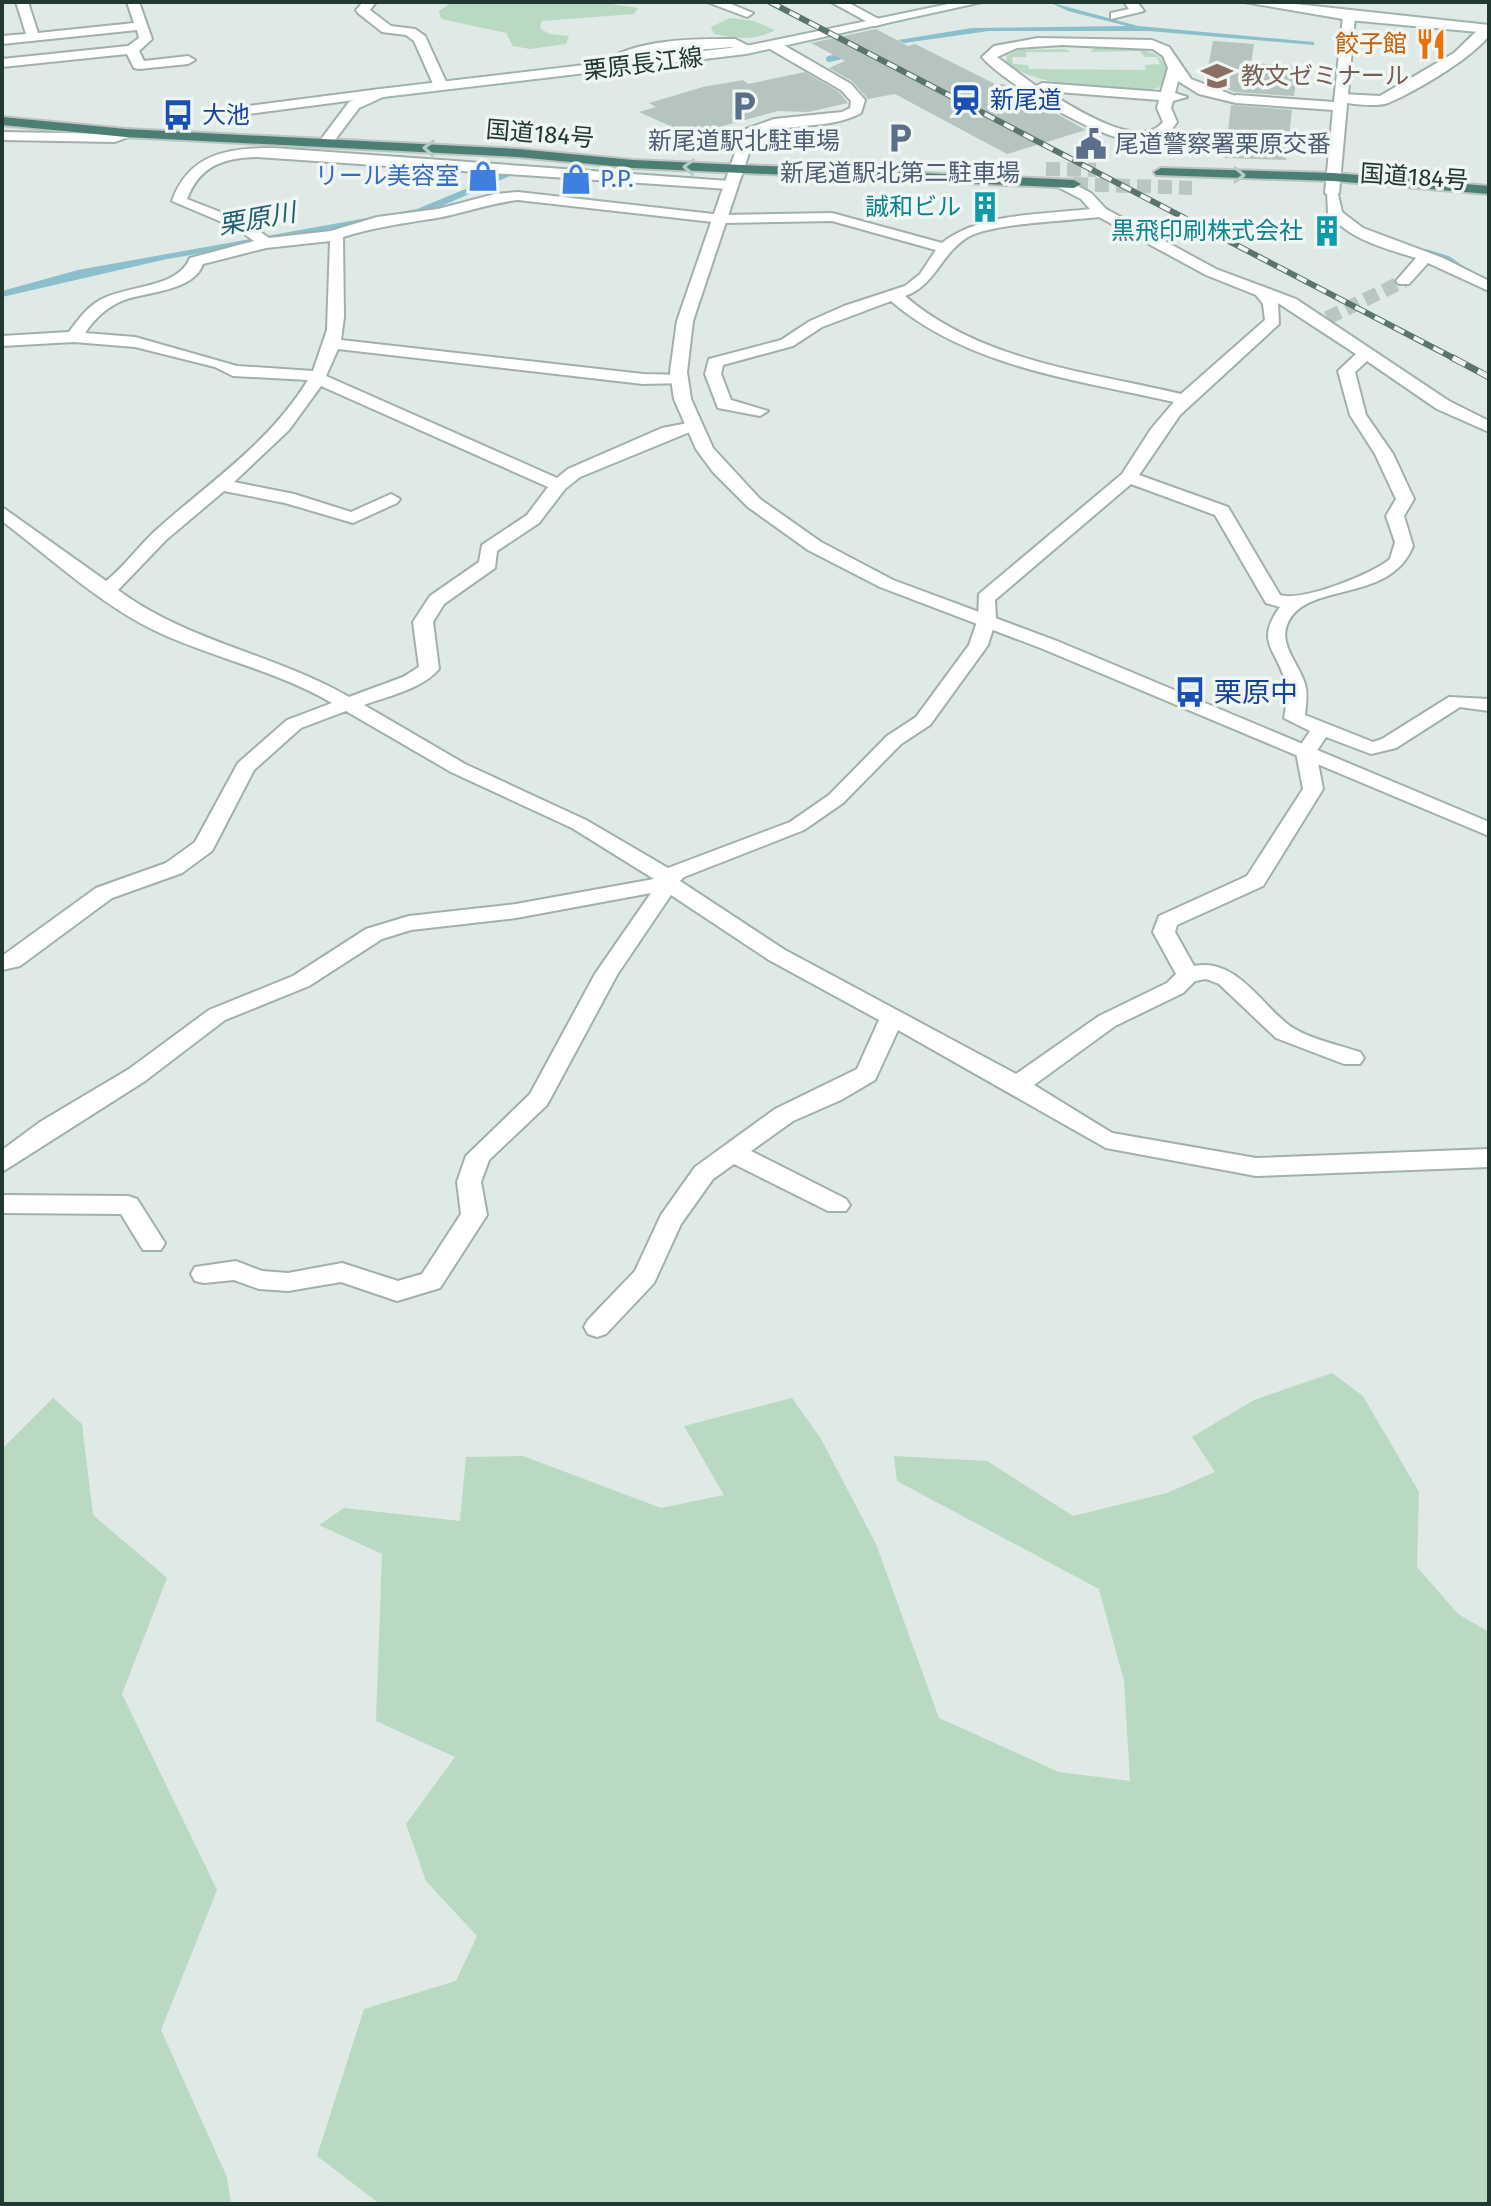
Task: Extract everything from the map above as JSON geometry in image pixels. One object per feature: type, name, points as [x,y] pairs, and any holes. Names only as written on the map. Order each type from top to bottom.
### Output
[{"type":"highway","name":"国道184号","points":[[2,118],[335,127],[734,170],[1046,169]]},
{"type":"highway","name":"国道184号","points":[[2,118],[126,133],[326,142],[734,170],[1068,184]]},
{"type":"highway","name":"国道184号","points":[[1161,172],[1332,185],[1489,190]]},
{"type":"highway","name":"国道184号","points":[[1192,188],[1332,185],[1489,204]]},
{"type":"street","points":[[22,2],[33,37]]},
{"type":"street","points":[[2,63],[132,50],[146,39],[133,2]]},
{"type":"street","points":[[370,2],[362,10],[382,26],[410,32],[420,39],[441,86]]},
{"type":"street","points":[[713,2],[747,13]]},
{"type":"street","points":[[837,2],[863,8],[880,23]]},
{"type":"street","name":"栗原長江線","points":[[326,142],[354,105],[380,93],[601,70],[775,46],[976,2]]},
{"type":"street","points":[[1116,16],[1138,11],[1130,2]]},
{"type":"street","points":[[1027,85],[1236,99],[1383,100],[1459,56],[1481,38],[1486,29],[1349,16],[1335,8],[1250,2]]},
{"type":"street","points":[[1349,16],[1332,185],[1335,213],[1352,229],[1441,262],[1471,282],[1489,286]]},
{"type":"street","points":[[2,40],[142,26]]},
{"type":"street","points":[[1031,42],[1147,43],[1163,47],[1171,54],[1174,69],[1164,108],[1170,122],[1167,128],[1146,138],[1118,134],[1027,85],[997,67],[989,57],[993,51],[1004,45],[1031,42]]},
{"type":"street","points":[[775,46],[846,87],[858,100],[856,110],[845,116],[774,123],[751,132],[734,170],[722,219],[687,307],[676,358],[693,427],[722,473],[772,517],[836,559],[895,586],[987,619],[1489,830]]},
{"type":"street","points":[[132,50],[139,65],[188,60]]},
{"type":"street","points":[[1459,56],[1486,52]]},
{"type":"street","points":[[1174,69],[1185,81],[1236,99]]},
{"type":"street","points":[[233,112],[380,93]]},
{"type":"street","points":[[2,136],[115,138],[126,133]]},
{"type":"street","points":[[189,152],[217,157],[252,154],[734,170]]},
{"type":"street","points":[[217,157],[199,170],[183,189],[179,201],[241,225],[263,240]]},
{"type":"street","points":[[1068,184],[1086,196],[1101,212],[1211,272],[1290,302],[1323,319],[1364,355],[1443,405],[1489,427]]},
{"type":"street","points":[[74,337],[104,300],[179,279],[195,267],[195,261],[215,253],[263,240],[333,235],[377,221],[439,213],[518,196],[722,219],[832,217],[945,248]]},
{"type":"street","points":[[676,358],[715,362],[787,343],[839,314],[895,296],[925,277],[945,248],[964,233],[996,225],[1101,212]]},
{"type":"street","points":[[109,588],[131,573],[156,539],[283,429],[316,377],[332,344],[338,313],[332,267],[338,240],[333,235]]},
{"type":"street","points":[[1404,281],[1425,257]]},
{"type":"street","points":[[204,1274],[236,1270],[259,1280],[288,1282],[342,1272],[397,1291],[431,1281],[474,1215],[469,1182],[478,1156],[539,1099],[606,974],[676,872],[797,826],[836,799],[894,740],[923,721],[978,645],[987,619],[986,598],[1129,477],[1139,456],[1186,400],[1273,321],[1271,304],[1261,290]]},
{"type":"street","points":[[895,296],[932,326],[988,349],[1186,400]]},
{"type":"street","points":[[2,341],[74,337],[135,342],[221,364],[233,371],[316,377],[559,485]]},
{"type":"street","points":[[332,344],[643,379],[679,379]]},
{"type":"street","points":[[1364,355],[1346,371],[1351,398],[1358,415],[1384,454],[1405,499],[1395,516],[1404,545],[1397,564],[1384,574],[1291,605],[1278,622],[1275,637],[1296,685],[1294,718],[1371,748],[1389,744],[1456,701],[1489,705]]},
{"type":"street","points":[[715,362],[713,374],[724,404],[760,411]]},
{"type":"street","points":[[2,963],[12,961],[104,893],[174,868],[204,846],[245,767],[266,745],[294,724],[410,681],[429,669],[423,622],[437,600],[488,564],[488,549],[533,519],[559,485],[574,473],[668,432],[693,427]]},
{"type":"street","points":[[1129,477],[1222,511],[1273,599],[1291,605]]},
{"type":"street","points":[[220,485],[288,498],[353,518],[391,499]]},
{"type":"street","points":[[2,512],[109,588],[138,614],[168,630],[273,667],[346,703],[458,768],[579,824],[658,869],[668,883],[777,955],[1017,1085],[1106,1140],[1256,1167],[1489,1158]]},
{"type":"street","points":[[1188,975],[1164,932],[1167,921],[1255,881],[1313,789],[1306,752],[1321,729]]},
{"type":"street","points":[[2,1163],[49,1128],[137,1075],[217,1015],[301,981],[374,934],[409,923],[516,911],[668,883]]},
{"type":"street","points":[[1017,1085],[1107,1021],[1175,988],[1188,975],[1208,971],[1227,979],[1284,1033],[1352,1058]]},
{"type":"street","points":[[597,1327],[645,1276],[670,1221],[704,1173],[784,1115],[833,1094],[867,1074],[892,1018]]},
{"type":"street","points":[[733,1153],[837,1205]]},
{"type":"street","points":[[2,1204],[128,1205],[152,1243]]},
{"type":"green space","points":[[444,2],[598,2],[638,8],[634,14],[542,21],[540,28],[549,34],[569,36],[566,44],[530,49],[513,46],[506,33],[441,19],[439,11],[448,5]]},
{"type":"green space","points":[[730,18],[754,21],[775,30],[745,38],[714,34],[711,27]]},
{"type":"green space","points":[[1094,48],[1135,49],[1154,54],[1162,60],[1166,68],[1164,85],[1151,90],[1132,91],[1084,88],[1036,77],[1006,62],[1007,55],[1018,50],[1065,49],[1071,52],[1026,52],[1026,57],[1012,57],[1013,64],[1028,65],[1029,69],[1146,70],[1145,65],[1160,64],[1157,57],[1145,57],[1140,51],[1091,52]]},
{"type":"green space","points":[[1332,1373],[1363,1396],[1419,1492],[1417,1567],[1458,1614],[1489,1632],[1489,2204],[380,2204],[317,2156],[364,2009],[456,1981],[477,1936],[426,1881],[406,1824],[455,1757],[376,1721],[382,1554],[319,1525],[344,1508],[460,1521],[466,1457],[523,1456],[661,1508],[724,1495],[684,1426],[792,1398],[821,1439],[876,1544],[939,1718],[1059,1772],[1130,1781],[1124,1681],[1099,1589],[897,1481],[894,1456],[987,1461],[1073,1516],[1167,1493],[1215,1472],[1192,1437],[1254,1400]]},
{"type":"green space","points":[[53,1398],[82,1424],[93,1515],[167,1578],[122,1694],[217,1890],[161,2030],[227,2177],[231,2204],[2,2204],[2,1449]]},
{"type":"water","points":[[1049,2],[1138,26],[1314,42],[1314,45],[1149,31],[989,31],[904,43],[898,40],[972,28],[1127,26],[1068,11]]},
{"type":"water","points":[[509,171],[519,172],[435,209],[322,233],[167,259],[2,297],[2,291],[78,270],[417,209]]},
{"type":"building","points":[[876,29],[908,46],[915,44],[997,85],[1003,84],[1086,130],[1007,154],[895,94],[868,99],[852,81],[829,68],[845,61],[811,43]]},
{"type":"building","points":[[1213,41],[1254,44],[1251,63],[1298,66],[1294,96],[1234,92],[1206,78]]},
{"type":"building","name":"新尾道駅北駐車場","points":[[805,72],[839,92],[848,103],[808,112],[778,111],[690,135],[639,112],[656,107],[649,103],[703,87],[743,80],[748,84]]},
{"type":"building","points":[[1231,105],[1292,110],[1286,160],[1225,158]]},
{"type":"waterway","name":"栗原川","points":[[829,59],[850,54]]},
{"type":"waterway","points":[[1426,252],[1448,259],[1462,269]]},
{"type":"tunnel","points":[[1046,169],[1096,170]]},
{"type":"tunnel","points":[[1074,184],[1192,188]]},
{"type":"tunnel","points":[[1327,318],[1404,281]]},
{"type":"railway","points":[[770,2],[1457,360]]},
{"type":"railway","points":[[1453,358],[1489,377]]},
{"type":"place","name":"餃子館","points":[[1431,44]]},
{"type":"place","name":"教文ゼミナール","points":[[1217,76]]},
{"type":"place","name":"新尾道","points":[[966,100]]},
{"type":"place","name":"新尾道駅北駐車場","points":[[744,106]]},
{"type":"place","name":"大池","points":[[178,115]]},
{"type":"place","name":"新尾道駅北第二駐車場","points":[[900,138]]},
{"type":"place","name":"尾道警察署栗原交番","points":[[1091,144]]},
{"type":"place","name":"リール美容室","points":[[483,176]]},
{"type":"place","name":"P.P.","points":[[576,179]]},
{"type":"place","name":"誠和ビル","points":[[985,207]]},
{"type":"place","name":"黒飛印刷株式会社","points":[[1327,231]]},
{"type":"place","name":"栗原中","points":[[1190,692]]}]
